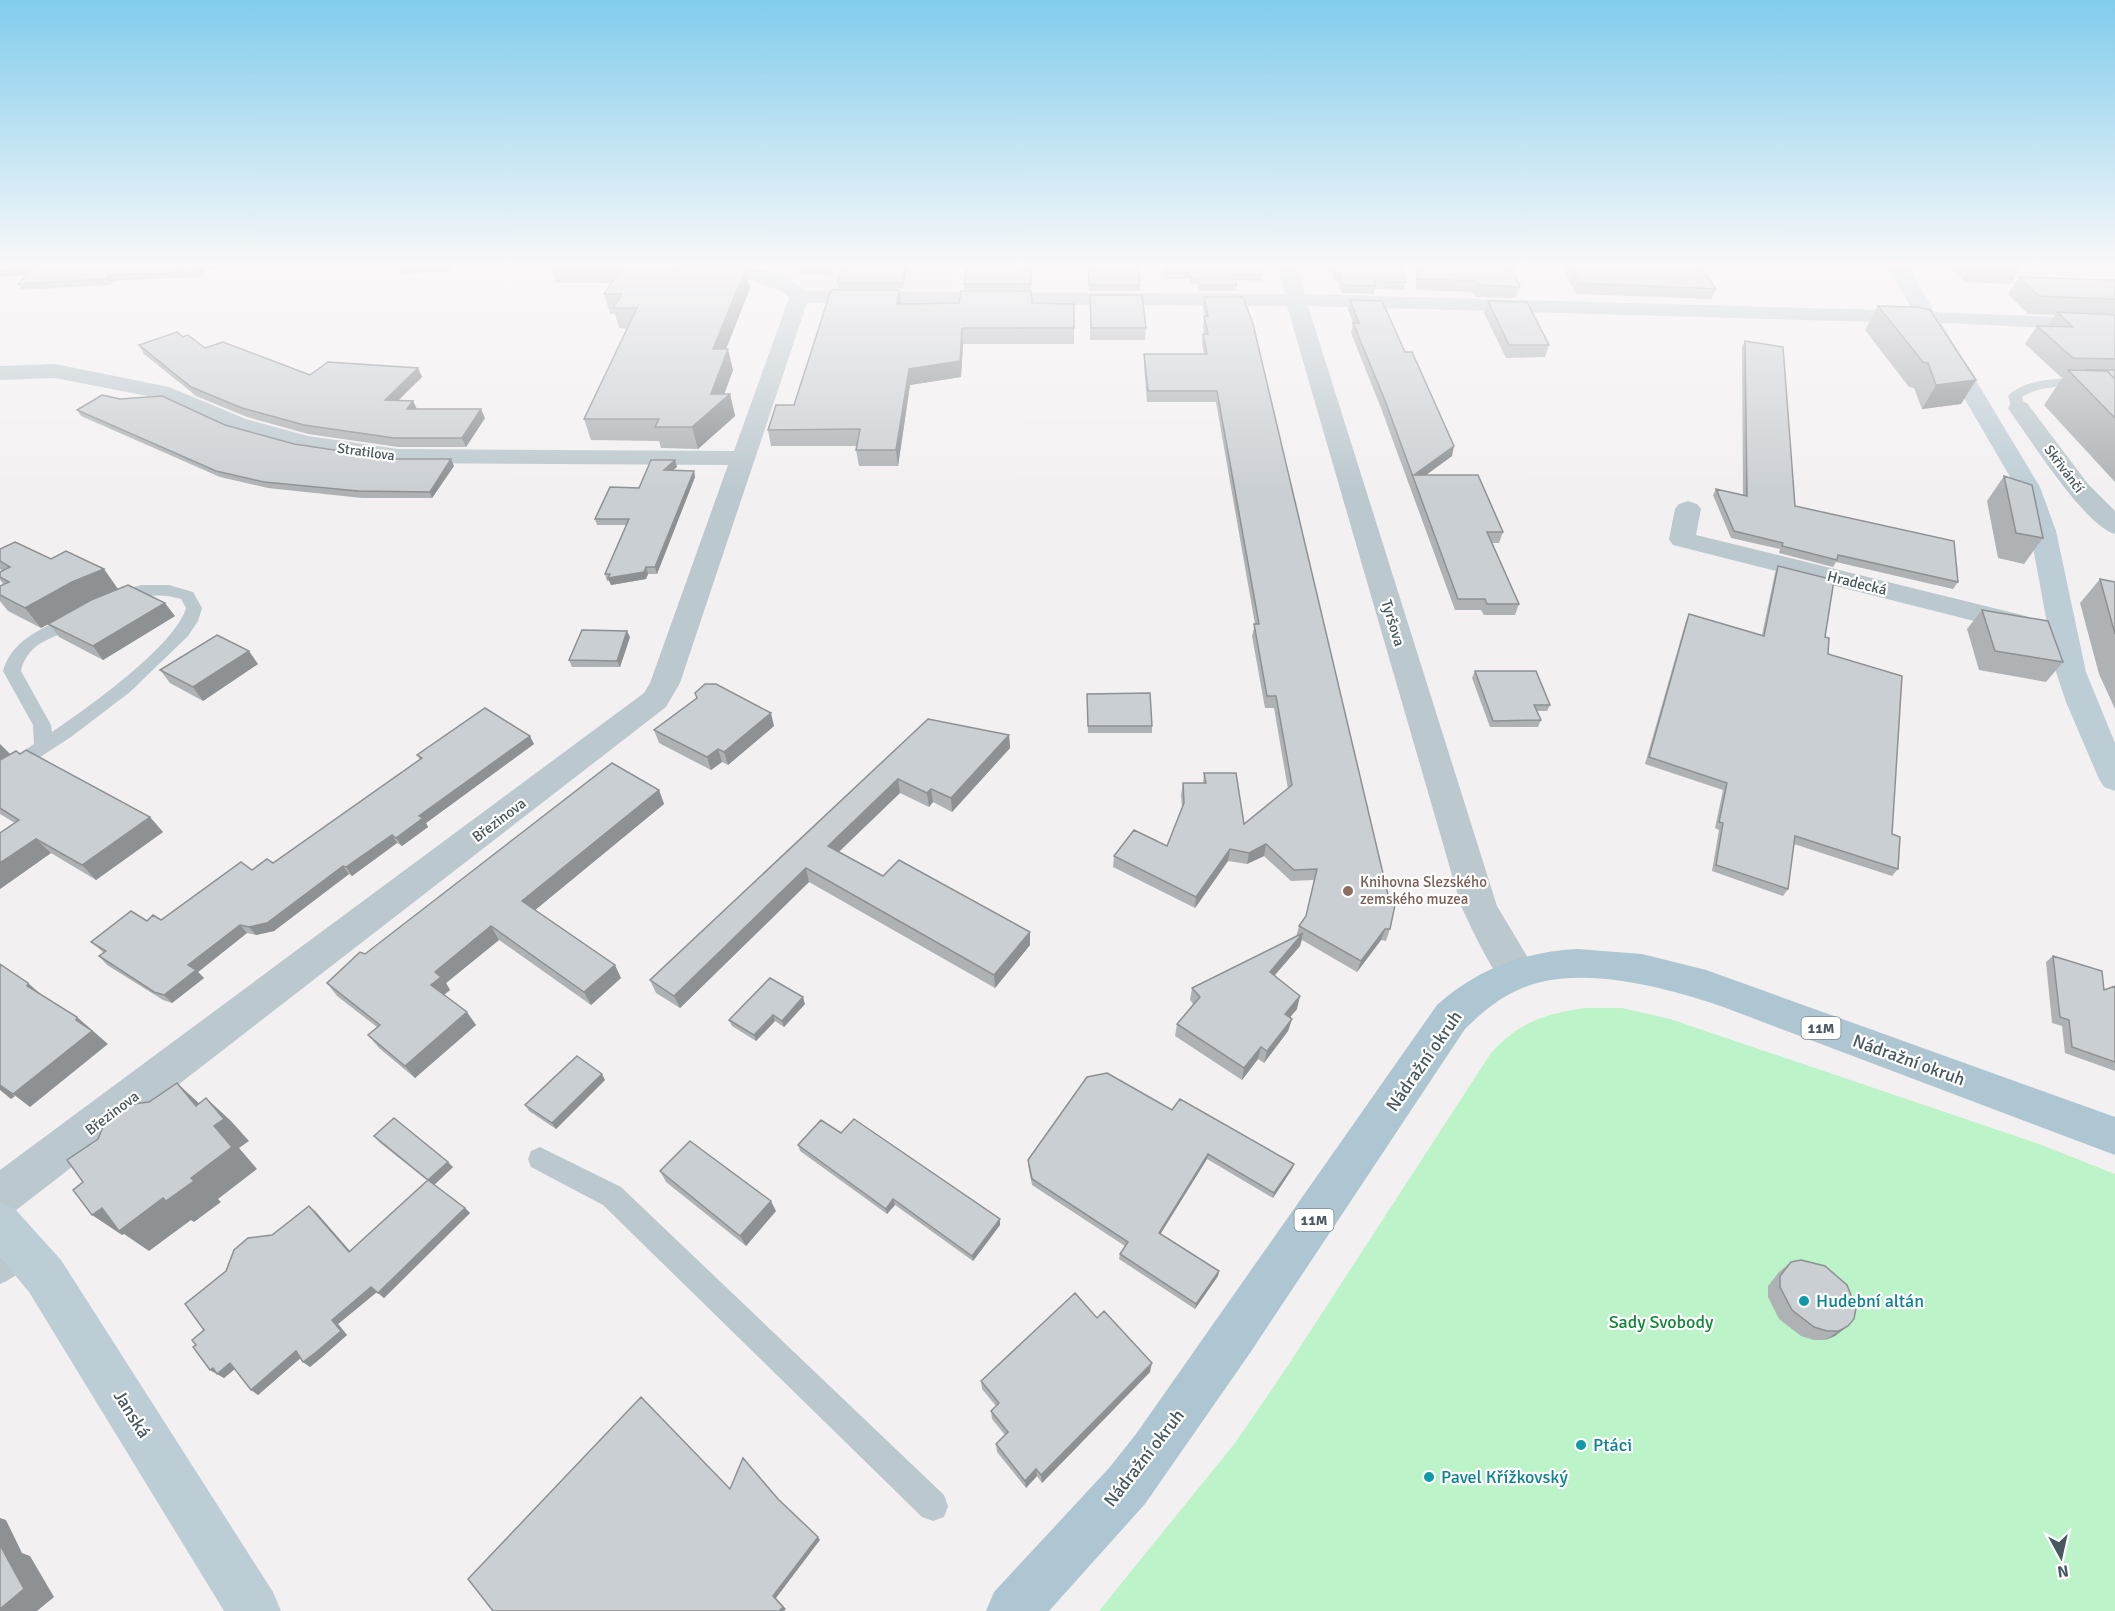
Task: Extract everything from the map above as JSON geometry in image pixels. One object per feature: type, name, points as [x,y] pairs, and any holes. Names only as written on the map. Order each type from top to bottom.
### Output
[{"type":"main road","points":[[1942,341],[1999,434],[2028,487],[2043,531],[2061,634],[2081,702],[2115,778]]},
{"type":"main road","name":"Nádražní okruh","points":[[1013,1611],[1126,1486],[1153,1451],[1234,1337],[1451,1017],[1472,996],[1518,973],[1542,967],[1577,964],[1614,966],[1660,973],[1773,1010],[2115,1136]]},
{"type":"main road","name":"Janská","points":[[8,1249],[45,1276],[254,1611]]},
{"type":"street","name":"Březinova","points":[[0,1196],[655,700],[665,683],[784,341]]},
{"type":"street","name":"Tyršova","points":[[1307,341],[1479,906],[1492,933],[1518,973]]},
{"type":"street","name":"Stratilova","points":[[0,373],[55,371],[157,392],[238,424],[306,443],[398,456],[743,458]]},
{"type":"street","name":"Skřivánčí","points":[[2019,408],[2079,489],[2115,526]]},
{"type":"street","name":"Hradecká","points":[[1688,509],[1682,539],[2061,634]]},
{"type":"lane","points":[[2019,408],[2015,396],[2024,390],[2052,385],[2115,383]]},
{"type":"lane","points":[[0,776],[45,747],[123,691],[186,628],[194,608],[188,596],[157,588],[120,596],[33,642],[12,664],[12,671],[42,725],[45,747]]},
{"type":"lane","points":[[540,1159],[612,1196],[933,1506]]},
{"type":"green space","name":"Sady Svobody","points":[[1585,1008],[1622,1008],[1670,1019],[2039,1144],[2115,1174],[2115,1611],[1099,1611],[1235,1443],[1491,1053],[1512,1034],[1534,1021],[1557,1013]]},
{"type":"building","points":[[150,341],[196,341],[205,348],[223,342],[310,375],[328,362],[418,368],[385,400],[413,401],[407,409],[481,409],[462,438],[394,438],[304,425],[242,408],[191,387],[139,345]]},
{"type":"building","points":[[621,341],[716,341],[713,349],[728,349],[711,394],[730,394],[692,427],[655,427],[659,419],[584,419]]},
{"type":"building","points":[[815,341],[961,341],[960,361],[909,369],[896,450],[856,450],[860,429],[768,430],[776,405],[794,405]]},
{"type":"building","points":[[1204,341],[1257,341],[1390,903],[1395,905],[1390,929],[1385,929],[1361,961],[1299,926],[1306,916],[1317,869],[1294,870],[1266,844],[1249,853],[1230,849],[1196,897],[1114,856],[1134,830],[1167,846],[1184,803],[1183,783],[1206,783],[1204,773],[1236,773],[1244,824],[1292,785],[1276,696],[1267,696],[1254,624],[1259,624],[1217,391],[1148,391],[1144,354],[1207,354]]},
{"type":"building","points":[[1361,341],[1400,341],[1405,352],[1412,352],[1454,446],[1414,475],[1478,475],[1503,532],[1487,532],[1519,604],[1487,604],[1485,599],[1458,599],[1384,398]]},
{"type":"building","points":[[1507,341],[1547,341],[1549,345],[1509,345]]},
{"type":"building","points":[[1745,341],[1783,347],[1795,506],[1954,541],[1958,582],[1838,555],[1837,560],[1734,531],[1716,489],[1747,496]]},
{"type":"building","points":[[1906,341],[1950,341],[1976,380],[1936,385],[1928,363],[1923,362]]},
{"type":"building","points":[[2054,341],[2115,341],[2115,359],[2073,358]]},
{"type":"building","points":[[2068,370],[2107,371],[2115,379],[2115,418]]},
{"type":"building","points":[[2086,370],[2115,370],[2115,379],[2107,371]]},
{"type":"building","points":[[102,395],[120,399],[162,396],[225,425],[294,444],[395,459],[451,459],[430,492],[358,491],[264,482],[216,471],[77,410]]},
{"type":"building","points":[[651,460],[675,460],[664,470],[694,471],[655,567],[646,567],[644,572],[608,578],[610,574],[605,574],[629,519],[595,519],[610,487],[639,488]]},
{"type":"building","points":[[2004,476],[2032,485],[2043,538],[2016,533]]},
{"type":"building","points":[[15,542],[51,559],[66,551],[104,569],[72,582],[25,608],[0,595],[0,586],[9,582],[0,577],[0,572],[10,567],[0,561],[0,549]]},
{"type":"building","points":[[1778,566],[1834,580],[1825,637],[1829,638],[1828,654],[1902,676],[1892,834],[1900,837],[1898,869],[1795,836],[1788,889],[1716,865],[1723,823],[1719,822],[1727,783],[1649,757],[1689,614],[1764,636]]},
{"type":"building","points":[[2100,579],[2115,582],[2115,634]]},
{"type":"building","points":[[128,585],[165,603],[93,646],[48,624],[91,600]]},
{"type":"building","points":[[1982,610],[2048,621],[2063,662],[1995,651]]},
{"type":"building","points":[[582,630],[627,631],[617,661],[569,660]]},
{"type":"building","points":[[217,635],[249,651],[193,687],[160,670]]},
{"type":"building","points":[[1475,671],[1536,671],[1550,705],[1534,705],[1541,720],[1493,721]]},
{"type":"building","points":[[705,684],[716,684],[771,713],[724,752],[718,749],[707,757],[654,730],[697,698],[695,693]]},
{"type":"building","points":[[1150,693],[1152,726],[1088,726],[1087,694]]},
{"type":"building","points":[[485,708],[530,736],[419,816],[423,818],[396,838],[392,835],[346,867],[343,866],[267,923],[249,927],[240,925],[188,965],[196,970],[164,995],[154,992],[99,956],[106,951],[91,942],[131,911],[147,921],[153,915],[161,920],[241,862],[252,870],[267,859],[273,863],[422,758],[417,755]]},
{"type":"building","points":[[928,719],[1009,735],[951,798],[931,789],[927,793],[898,779],[828,846],[883,876],[899,860],[1030,932],[994,975],[806,868],[674,996],[650,980]]},
{"type":"building","points":[[26,750],[150,817],[82,865],[36,839],[0,863],[0,833],[19,820],[0,808],[0,760],[16,751],[20,754]]},
{"type":"building","points":[[612,763],[659,790],[522,901],[615,965],[584,992],[491,926],[435,972],[441,977],[431,985],[467,1012],[405,1066],[368,1035],[380,1025],[327,983],[360,952],[365,954]]},
{"type":"building","points":[[1303,933],[1270,972],[1300,996],[1285,1014],[1292,1019],[1267,1051],[1261,1047],[1244,1068],[1177,1024],[1200,997],[1192,988]]},
{"type":"building","points":[[2053,956],[2102,971],[2104,990],[2115,986],[2115,1062],[2072,1047],[2069,1020],[2060,1017]]},
{"type":"building","points":[[0,964],[28,983],[27,986],[77,1017],[76,1020],[92,1031],[13,1094],[0,1085]]},
{"type":"building","points":[[770,978],[803,997],[782,1021],[773,1015],[754,1035],[729,1020]]},
{"type":"building","points":[[577,1056],[602,1074],[552,1123],[525,1105]]},
{"type":"building","points":[[1107,1073],[1172,1110],[1180,1099],[1294,1164],[1274,1193],[1208,1154],[1159,1233],[1219,1271],[1196,1304],[1120,1254],[1128,1242],[1032,1179],[1028,1160],[1087,1077]]},
{"type":"building","points":[[177,1083],[196,1106],[206,1098],[224,1119],[214,1126],[232,1147],[191,1178],[194,1181],[166,1201],[163,1198],[119,1231],[102,1208],[92,1215],[73,1190],[83,1182],[67,1160],[98,1139],[107,1117],[125,1105],[149,1102]]},
{"type":"building","points":[[394,1118],[448,1162],[428,1180],[374,1136]]},
{"type":"building","points":[[854,1119],[1000,1219],[972,1256],[893,1199],[886,1209],[798,1145],[821,1120],[841,1133]]},
{"type":"building","points":[[690,1141],[771,1201],[740,1236],[660,1171]]},
{"type":"building","points":[[428,1180],[465,1208],[378,1293],[371,1287],[332,1320],[341,1331],[303,1362],[296,1351],[251,1390],[230,1363],[217,1374],[213,1368],[210,1370],[193,1347],[196,1345],[192,1340],[204,1330],[185,1304],[226,1271],[234,1250],[248,1238],[272,1235],[309,1206],[349,1252]]},
{"type":"building","name":"Hudební altán","points":[[1801,1260],[1825,1266],[1847,1285],[1856,1308],[1854,1319],[1848,1326],[1839,1331],[1827,1331],[1814,1327],[1792,1310],[1780,1287],[1780,1276],[1791,1262]]},
{"type":"building","points":[[1075,1293],[1097,1318],[1104,1311],[1152,1363],[1041,1475],[1036,1469],[1025,1481],[996,1444],[1008,1432],[991,1411],[999,1403],[981,1381]]},
{"type":"building","points":[[641,1397],[730,1489],[743,1458],[778,1499],[818,1537],[773,1596],[783,1607],[779,1611],[493,1611],[468,1579]]},
{"type":"building","points":[[0,1547],[24,1589],[0,1609]]},
{"type":"place","name":"Knihovna Slezského zemského muzea","points":[[1348,891]]},
{"type":"place","name":"Hudební altán","points":[[1804,1301]]},
{"type":"place","name":"Ptáci","points":[[1581,1445]]},
{"type":"place","name":"Pavel Křížkovský","points":[[1429,1477]]}]
